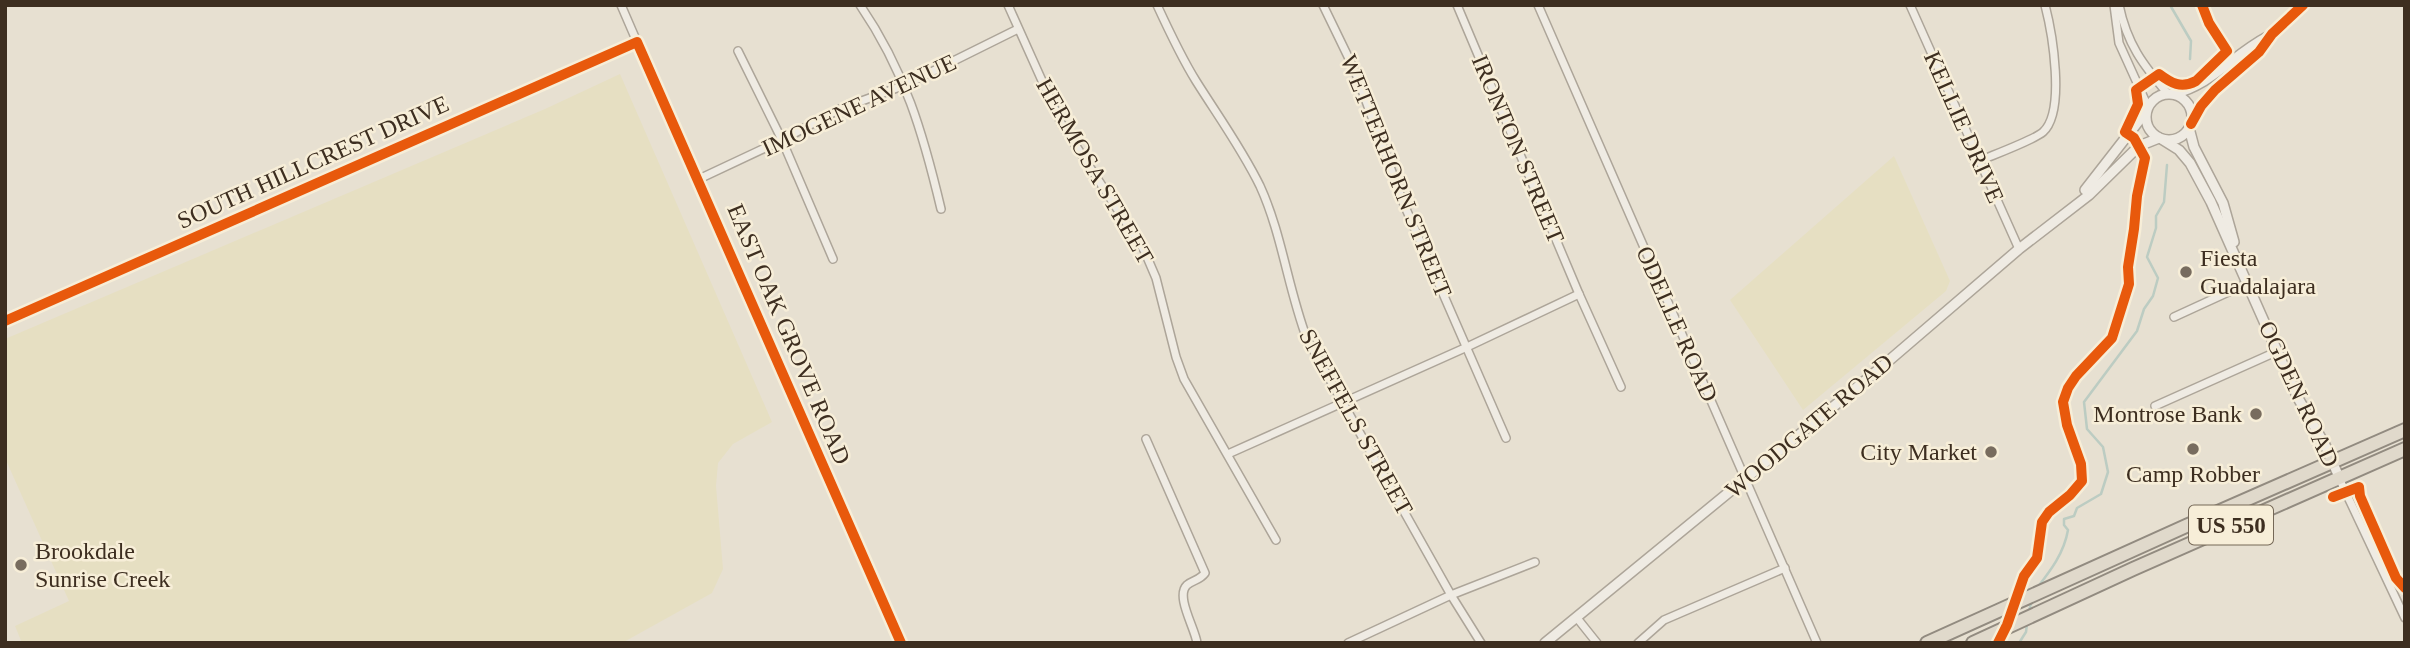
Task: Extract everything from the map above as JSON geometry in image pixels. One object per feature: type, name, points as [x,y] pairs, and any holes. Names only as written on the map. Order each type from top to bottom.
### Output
[{"type":"highway","name":"US 550","points":[[1927,643],[2405,430]]},
{"type":"highway","name":"US 550","points":[[1973,643],[2059,602],[2405,449]]},
{"type":"street","name":"EAST OAK GROVE ROAD","points":[[621,5],[901,643]]},
{"type":"street","points":[[860,5],[882,38],[905,85],[925,141],[941,209]]},
{"type":"street","name":"HERMOSA STREET","points":[[1008,5],[1061,123],[1144,250],[1156,278],[1184,379],[1276,540]]},
{"type":"street","name":"SNEFFELS STREET","points":[[1157,5],[1180,53],[1261,188],[1274,223],[1295,306],[1307,339],[1451,595],[1481,643]]},
{"type":"street","name":"WETTERHORN STREET","points":[[1324,5],[1355,71],[1404,202],[1506,438]]},
{"type":"street","name":"IRONTON STREET","points":[[1457,5],[1578,294],[1621,387]]},
{"type":"street","name":"ODELLE ROAD","points":[[1538,5],[1817,643]]},
{"type":"street","name":"KELLIE DRIVE","points":[[1910,5],[2019,249]]},
{"type":"street","points":[[1979,162],[2043,132],[2055,112],[2054,47],[2045,5]]},
{"type":"street","points":[[2114,5],[2119,43],[2147,109],[2149,130],[2161,139],[2169,140],[2181,137],[2215,90],[2259,52],[2272,34],[2302,5]]},
{"type":"street","points":[[2119,5],[2123,26],[2138,57],[2170,94],[2179,97],[2188,105],[2192,116],[2190,126]]},
{"type":"street","name":"IMOGENE AVENUE","points":[[699,179],[840,109],[905,85],[1018,29]]},
{"type":"street","points":[[2147,109],[2156,98],[2202,84],[2272,34]]},
{"type":"street","name":"SOUTH HILLCREST DRIVE","points":[[5,321],[637,42]]},
{"type":"street","points":[[738,51],[782,140],[833,259]]},
{"type":"street","name":"WOODGATE ROAD","points":[[2071,208],[2132,133],[2147,109]]},
{"type":"street","name":"OGDEN ROAD","points":[[2190,126],[2194,147],[2223,203],[2248,283]]},
{"type":"street","name":"WOODGATE ROAD","points":[[1545,643],[1878,370],[2019,249],[2089,195],[2139,146],[2161,139]]},
{"type":"street","name":"OGDEN ROAD","points":[[2161,139],[2179,150],[2190,163],[2211,202],[2298,398],[2332,462],[2405,618]]},
{"type":"street","points":[[2174,317],[2248,283]]},
{"type":"street","points":[[1227,454],[1467,347],[1578,294]]},
{"type":"street","points":[[2155,406],[2278,351]]},
{"type":"street","points":[[1146,439],[1205,573],[1186,585],[1182,593],[1196,643]]},
{"type":"street","points":[[1348,643],[1451,595],[1535,562]]},
{"type":"street","points":[[1638,643],[1664,620],[1785,568]]},
{"type":"street","points":[[1577,618],[1597,643]]},
{"type":"shaded area","points":[[620,74],[772,422],[733,444],[718,463],[716,486],[723,569],[712,593],[622,643],[22,643],[15,626],[69,601],[5,458],[5,339],[545,109]]},
{"type":"shaded area","points":[[1894,156],[1950,281],[1946,291],[1803,410],[1730,300]]},
{"type":"waterway","points":[[2170,5],[2191,41],[2190,59]]},
{"type":"waterway","points":[[2037,588],[2060,554],[2068,530],[2064,519],[2074,516],[2077,508],[2101,494],[2108,472],[2103,447],[2087,429],[2084,402],[2137,331],[2144,309],[2153,296],[2158,278],[2147,257],[2156,228],[2156,216],[2164,202],[2167,165]]},
{"type":"waterway","points":[[2028,614],[2032,600]]},
{"type":"waterway","points":[[2019,643],[2026,632],[2027,624]]},
{"type":"cycle path","points":[[1998,643],[2024,576],[2037,558],[2042,522],[2082,481],[2081,464],[2067,425],[2063,402],[2076,376],[2112,338],[2129,284],[2128,267],[2137,196],[2145,158],[2134,138],[2125,132],[2138,104],[2136,90],[2159,74],[2176,84],[2186,85],[2196,81],[2227,51],[2209,23],[2202,5]]},
{"type":"cycle path","points":[[2191,124],[2201,106],[2215,90],[2259,52],[2272,34],[2303,5]]},
{"type":"cycle path","points":[[5,321],[637,42],[901,643]]},
{"type":"cycle path","points":[[2333,497],[2359,487],[2360,496],[2396,578],[2405,588]]},
{"type":"place","name":"Fiesta Guadalajara","points":[[2186,272]]},
{"type":"place","name":"Montrose Bank","points":[[2256,414]]},
{"type":"place","name":"Camp Robber","points":[[2193,449]]},
{"type":"place","name":"City Market","points":[[1991,452]]},
{"type":"place","name":"Brookdale Sunrise Creek","points":[[21,565]]}]
